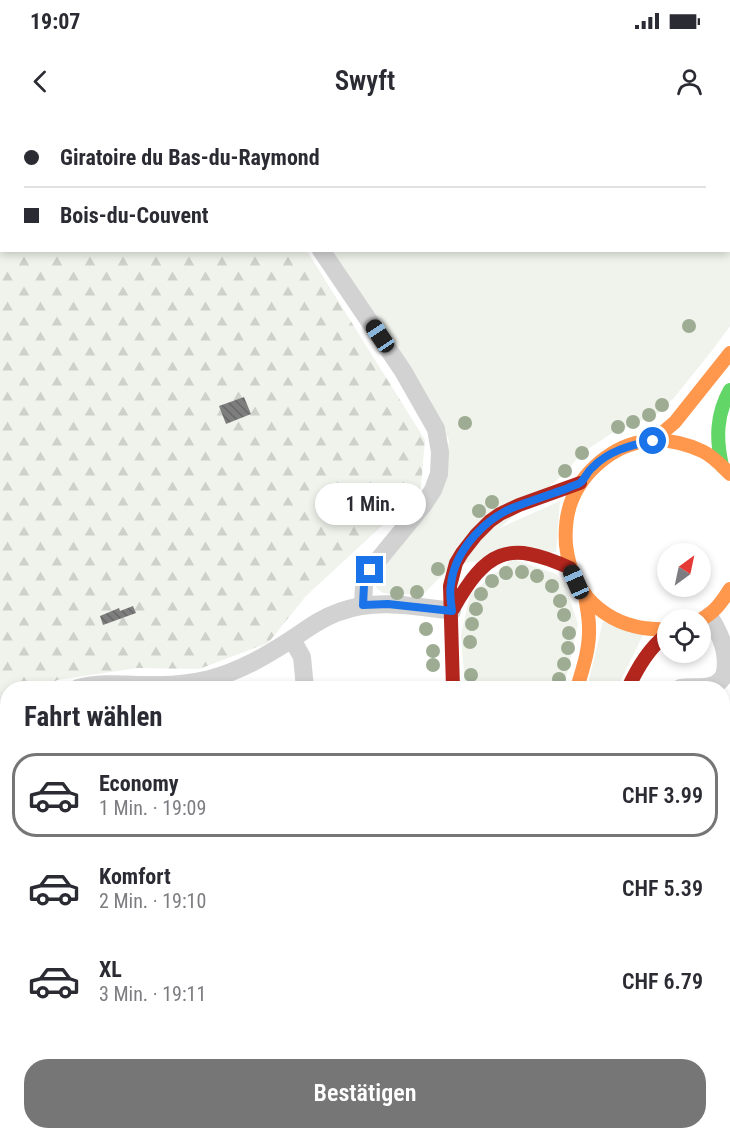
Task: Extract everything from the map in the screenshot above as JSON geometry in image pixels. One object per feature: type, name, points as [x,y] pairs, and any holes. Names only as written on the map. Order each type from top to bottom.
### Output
[{"type":"main road","points":[[653,441],[675,422],[730,353]]},
{"type":"main road","points":[[726,470],[717,445],[717,424],[730,390]]},
{"type":"main road","points":[[657,630],[621,622],[601,611],[576,582],[564,546],[564,531],[570,503],[580,483],[597,463],[612,453],[632,445],[653,441],[683,444],[714,459],[726,470]]},
{"type":"main road","points":[[453,681],[450,586],[462,553],[490,521],[509,509],[580,483]]},
{"type":"main road","points":[[452,611],[476,572],[498,557],[516,552],[530,553],[570,568]]},
{"type":"main road","points":[[711,614],[717,609],[730,589]]},
{"type":"main road","points":[[579,681],[589,644],[585,594]]},
{"type":"main road","points":[[631,681],[647,652],[657,641]]},
{"type":"street","points":[[322,252],[403,371],[436,429],[440,452],[439,474],[433,490],[370,570],[364,585],[363,605]]},
{"type":"street","points":[[201,681],[249,665],[317,622],[340,611],[363,605],[388,604],[452,611]]},
{"type":"street","points":[[711,626],[725,643],[729,655],[728,671],[720,681]]},
{"type":"street","points":[[292,639],[302,657],[304,681]]},
{"type":"green space","points":[[0,252],[308,252],[425,440],[420,496],[387,521],[306,596],[268,643],[199,669],[137,668],[56,681],[0,681]]},
{"type":"green space","points":[[332,252],[730,252],[730,326],[673,399],[656,415],[612,433],[582,453],[564,474],[437,580],[425,593],[395,595],[383,593],[376,588],[375,573],[443,489],[449,440]]},
{"type":"green space","points":[[560,501],[556,552],[463,563],[482,536]]},
{"type":"green space","points":[[513,559],[556,574],[565,585],[578,624],[566,681],[464,681],[461,635],[470,594]]},
{"type":"green space","points":[[603,621],[643,635],[620,681],[589,681]]},
{"type":"building","points":[[244,397],[251,414],[226,424],[219,406]]},
{"type":"building","points":[[133,606],[136,613],[103,625],[100,616],[119,608],[120,611]]},
{"type":"traffic: fast","points":[[722,466],[718,427],[725,399],[730,390]]},
{"type":"traffic: slow","points":[[653,441],[675,422],[730,353]]},
{"type":"traffic: slow","points":[[657,629],[630,625],[614,618],[599,609],[577,582],[570,565],[566,545],[566,525],[575,493],[591,471],[611,454],[635,443],[648,441],[675,442],[702,451],[730,474]]},
{"type":"traffic: slow","points":[[711,612],[730,589]]},
{"type":"traffic: slow","points":[[579,681],[588,643],[589,623],[585,594]]},
{"type":"traffic: jam","points":[[453,681],[450,586],[456,563],[462,553],[476,535],[500,514],[580,483]]},
{"type":"traffic: jam","points":[[453,609],[476,574],[500,556],[514,553],[530,554],[570,568]]},
{"type":"traffic: jam","points":[[632,681],[657,643]]},
{"type":"route","points":[[370,570],[364,585],[363,605],[388,604],[452,611],[450,586],[456,563],[469,543],[490,521],[519,505],[580,483],[603,458],[622,448],[653,441]]}]
